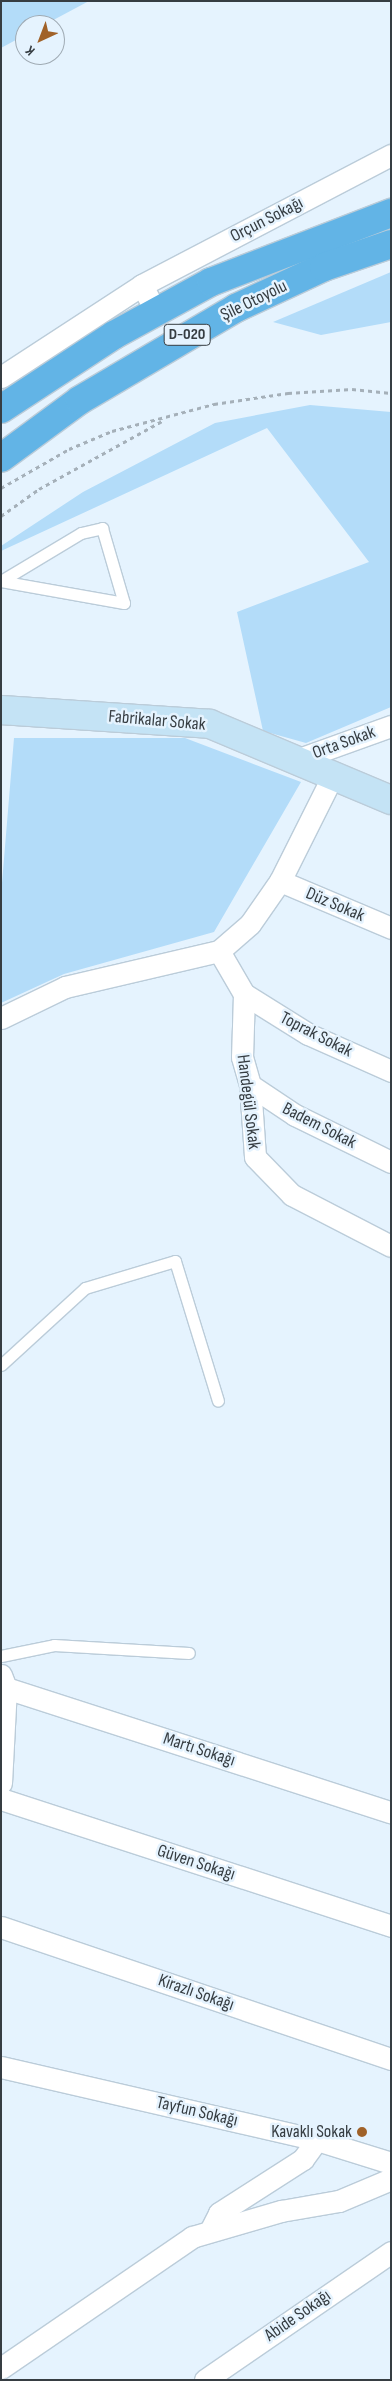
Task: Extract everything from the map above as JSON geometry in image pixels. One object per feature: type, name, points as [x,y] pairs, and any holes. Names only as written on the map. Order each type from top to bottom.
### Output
[{"type":"highway","points":[[339,231],[391,202]]},
{"type":"highway","name":"Şile Otoyolu","points":[[1,409],[156,312],[211,282],[339,231],[391,213]]},
{"type":"highway","name":"Şile Otoyolu","points":[[1,458],[80,400],[236,308],[324,267],[391,244]]},
{"type":"main road","name":"Fabrikalar Sokak","points":[[1,710],[194,721],[224,728],[391,800]]},
{"type":"street","name":"Orçun Sokağı","points":[[1,377],[142,285],[391,155]]},
{"type":"street","points":[[142,285],[156,312]]},
{"type":"street","name":"Orta Sokak","points":[[296,760],[391,726]]},
{"type":"street","points":[[1,1018],[65,988],[219,951],[250,924],[280,882],[333,775]]},
{"type":"street","name":"Düz Sokak","points":[[280,882],[391,928]]},
{"type":"street","points":[[219,951],[244,994]]},
{"type":"street","name":"Toprak Sokak","points":[[244,994],[308,1034],[391,1071]]},
{"type":"street","name":"Handegül Sokak","points":[[244,994],[242,1058],[250,1085],[255,1157],[292,1195],[391,1246]]},
{"type":"street","name":"Badem Sokak","points":[[250,1085],[295,1115],[391,1162]]},
{"type":"street","points":[[1,1783],[4,1681]]},
{"type":"street","name":"Martı Sokağı","points":[[4,1681],[391,1812]]},
{"type":"street","name":"Güven Sokağı","points":[[1,1799],[391,1926]]},
{"type":"street","name":"Kirazlı Sokağı","points":[[1,1927],[391,2059]]},
{"type":"street","name":"Tayfun Sokağı","points":[[1,2067],[317,2140],[391,2163]]},
{"type":"street","points":[[211,2229],[219,2214],[303,2159],[317,2140]]},
{"type":"street","points":[[1,2368],[177,2246],[211,2229],[339,2201],[391,2179]]},
{"type":"street","name":"Abide Sokağı","points":[[205,2380],[391,2252]]},
{"type":"lane","points":[[102,528],[124,603],[1,581],[81,533],[102,528]]},
{"type":"lane","points":[[1,1366],[85,1288],[175,1262],[218,1401]]},
{"type":"lane","points":[[1,1656],[54,1645],[189,1653]]},
{"type":"path","points":[[1,488],[69,449],[112,431],[214,404],[288,393],[352,389],[391,393]]},
{"type":"path","points":[[1,516],[38,489],[172,416]]},
{"type":"shaded area","points":[[1,1],[89,1],[63,15],[15,15],[15,40],[1,48]]},
{"type":"shaded area","points":[[391,272],[391,322],[321,335],[273,322]]},
{"type":"shaded area","points":[[310,405],[391,412],[391,707],[306,743],[263,731],[237,612],[369,562],[267,428],[1,551],[1,546],[83,492],[215,423]]},
{"type":"shaded area","points":[[14,738],[185,738],[301,782],[214,932],[64,974],[1,1003],[1,895]]},
{"type":"place","name":"Kavaklı Sokak","points":[[362,2132]]}]
